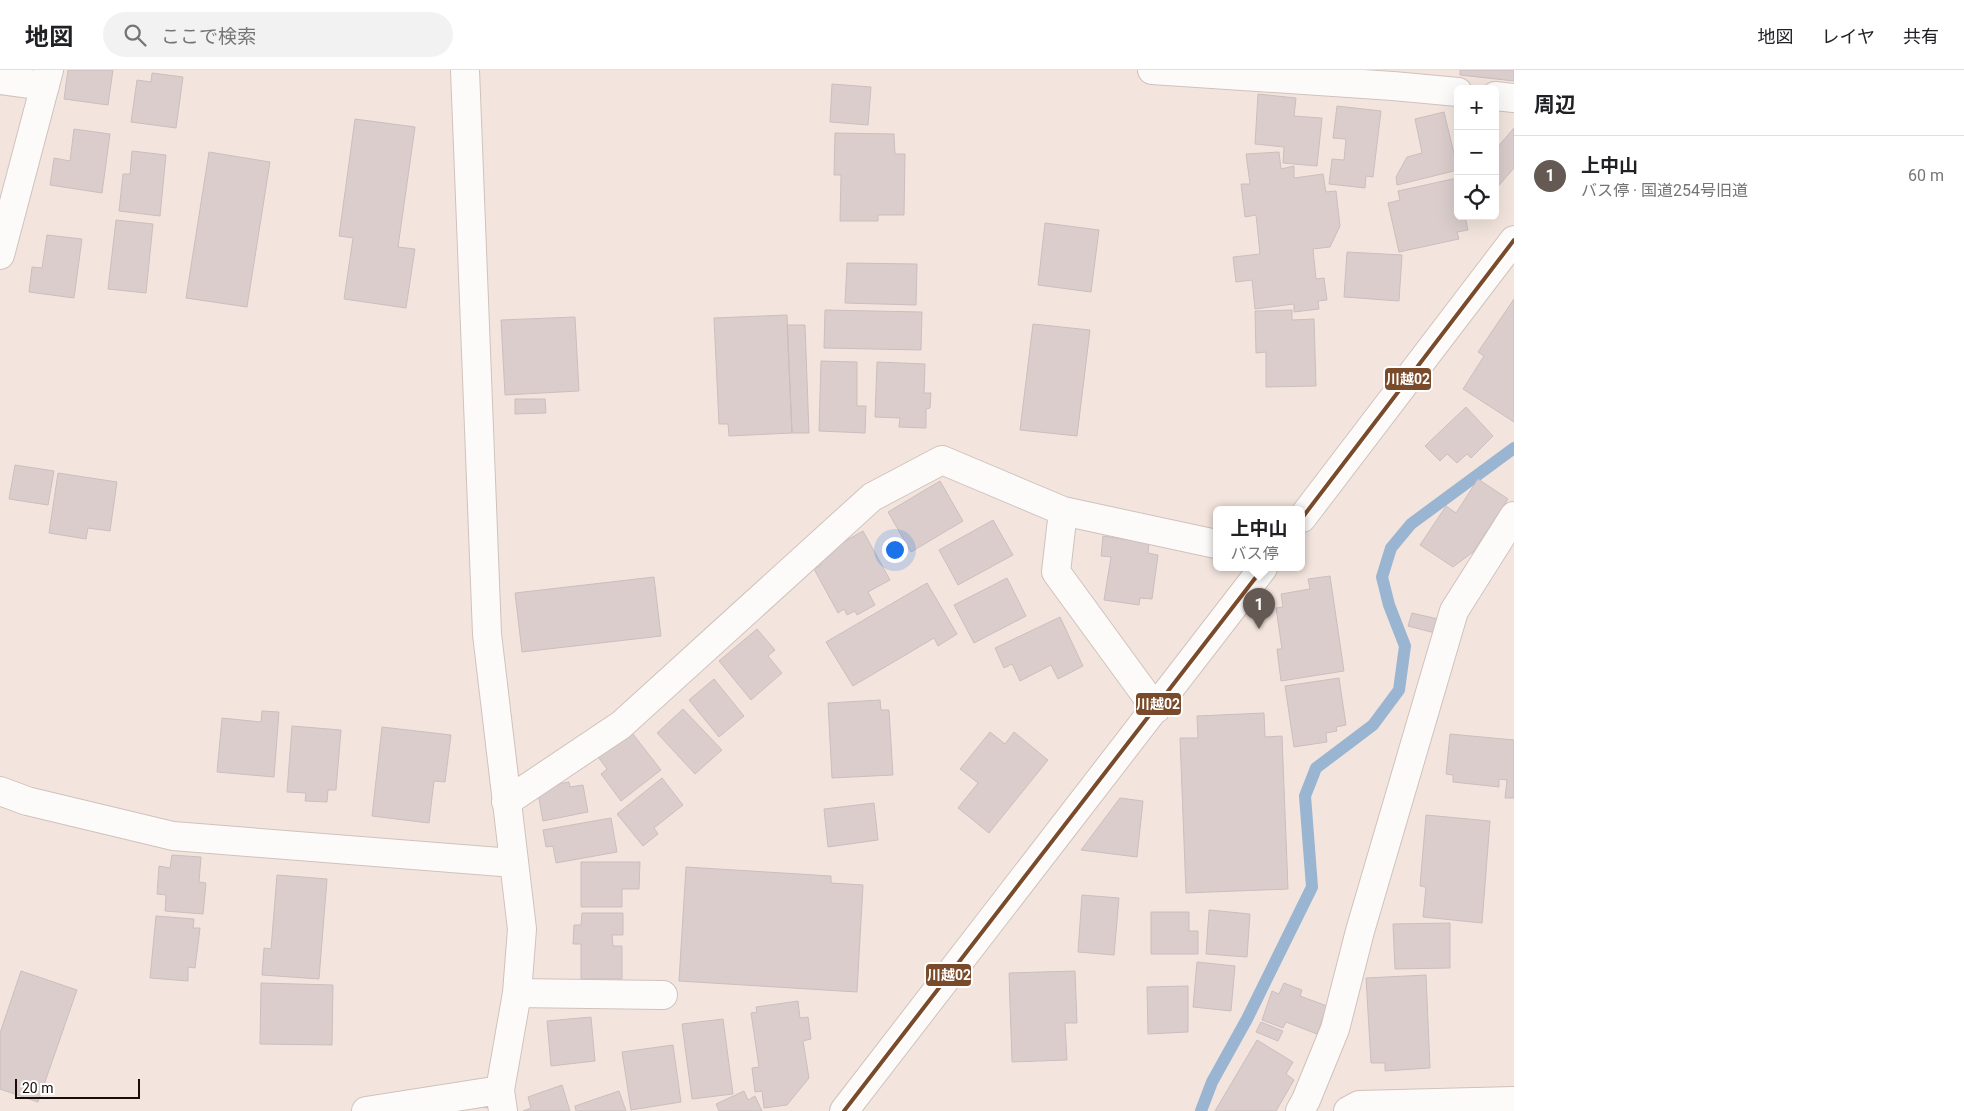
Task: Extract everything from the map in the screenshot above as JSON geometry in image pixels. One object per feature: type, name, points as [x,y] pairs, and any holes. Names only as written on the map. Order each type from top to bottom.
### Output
[{"type":"street","points":[[366,1111],[501,1101],[517,994],[522,929],[487,634],[465,70]]},
{"type":"street","points":[[1152,70],[1395,78],[1454,91]]},
{"type":"street","points":[[0,80],[47,78],[0,255]]},
{"type":"street","points":[[1499,96],[1514,98]]},
{"type":"street","points":[[1305,514],[1514,240]]},
{"type":"street","points":[[506,802],[621,724],[872,497],[942,460],[1063,511],[1213,543]]},
{"type":"street","points":[[1063,511],[1056,572],[1156,709]]},
{"type":"street","points":[[1310,1107],[1335,1029],[1368,903],[1454,612],[1514,516]]},
{"type":"street","points":[[844,1111],[1261,571]]},
{"type":"street","points":[[0,791],[28,801],[173,836],[513,863]]},
{"type":"street","points":[[517,994],[663,995]]},
{"type":"street","points":[[1348,1111],[1359,1105],[1514,1101]]},
{"type":"building","points":[[68,70],[113,70],[108,105],[64,99]]},
{"type":"building","points":[[1460,70],[1514,70],[1514,81],[1460,75]]},
{"type":"building","points":[[152,73],[183,77],[176,128],[131,122],[137,80],[151,82]]},
{"type":"building","points":[[832,84],[871,87],[868,125],[830,122]]},
{"type":"building","points":[[1258,94],[1296,98],[1294,116],[1322,118],[1317,166],[1283,163],[1284,147],[1255,144]]},
{"type":"building","points":[[1337,106],[1381,111],[1373,177],[1366,176],[1365,188],[1329,184],[1332,159],[1344,160],[1346,139],[1333,138]]},
{"type":"building","points":[[1444,112],[1454,153],[1454,171],[1397,185],[1396,177],[1407,157],[1422,153],[1415,119]]},
{"type":"building","points":[[355,119],[415,127],[398,247],[415,249],[406,308],[344,299],[353,238],[339,236]]},
{"type":"building","points":[[1514,128],[1514,168],[1499,185],[1499,175],[1499,145]]},
{"type":"building","points":[[74,129],[110,134],[102,193],[50,185],[54,158],[70,161]]},
{"type":"building","points":[[835,133],[894,134],[895,154],[905,154],[904,215],[878,215],[878,221],[840,221],[841,175],[834,175]]},
{"type":"building","points":[[132,151],[166,155],[160,216],[119,211],[123,174],[130,174]]},
{"type":"building","points":[[209,152],[270,162],[247,307],[186,298]]},
{"type":"building","points":[[1279,152],[1281,169],[1294,166],[1294,178],[1323,174],[1326,192],[1336,191],[1340,226],[1330,247],[1313,249],[1316,279],[1324,278],[1327,300],[1318,301],[1319,309],[1294,312],[1294,304],[1255,309],[1252,280],[1236,282],[1233,257],[1260,254],[1256,215],[1245,217],[1241,184],[1250,184],[1246,154]]},
{"type":"building","points":[[1454,179],[1454,220],[1466,220],[1468,230],[1457,232],[1459,239],[1399,252],[1388,203],[1400,200],[1398,191]]},
{"type":"building","points":[[116,220],[153,224],[146,293],[108,289]]},
{"type":"building","points":[[1045,223],[1099,230],[1091,292],[1038,285]]},
{"type":"building","points":[[47,235],[82,239],[74,298],[29,292],[32,267],[42,268]]},
{"type":"building","points":[[1347,252],[1402,255],[1399,301],[1344,297]]},
{"type":"building","points":[[847,263],[917,264],[916,305],[845,303]]},
{"type":"building","points":[[1514,299],[1514,422],[1463,389],[1484,356],[1478,352]]},
{"type":"building","points":[[825,310],[922,312],[921,350],[824,348]]},
{"type":"building","points":[[1292,310],[1292,320],[1314,319],[1316,386],[1266,387],[1266,352],[1256,353],[1255,311]]},
{"type":"building","points":[[787,315],[792,433],[729,436],[728,424],[719,424],[714,318]]},
{"type":"building","points":[[575,317],[579,391],[505,395],[501,320]]},
{"type":"building","points":[[1033,324],[1090,330],[1077,436],[1020,430]]},
{"type":"building","points":[[787,325],[805,325],[809,433],[792,433]]},
{"type":"building","points":[[821,361],[857,362],[857,406],[866,406],[865,433],[819,431]]},
{"type":"building","points":[[877,362],[925,364],[924,393],[931,393],[930,408],[926,409],[926,428],[899,427],[900,418],[875,417]]},
{"type":"building","points":[[515,399],[545,399],[546,413],[515,414]]},
{"type":"building","points":[[1466,407],[1493,436],[1471,458],[1467,454],[1457,463],[1447,454],[1440,461],[1425,446]]},
{"type":"building","points":[[15,465],[54,471],[48,505],[9,499]]},
{"type":"building","points":[[58,473],[117,482],[110,531],[88,528],[86,539],[49,533]]},
{"type":"building","points":[[1478,479],[1508,499],[1473,552],[1453,567],[1420,545],[1446,506],[1456,513]]},
{"type":"building","points":[[940,481],[963,521],[911,552],[888,512]]},
{"type":"building","points":[[993,520],[1013,555],[958,585],[939,550]]},
{"type":"building","points":[[863,531],[890,580],[868,592],[875,605],[857,615],[855,611],[847,615],[844,609],[838,613],[814,569],[821,565],[817,557]]},
{"type":"building","points":[[1103,536],[1149,543],[1148,553],[1158,555],[1152,599],[1140,598],[1139,605],[1104,600],[1111,557],[1101,556]]},
{"type":"building","points":[[1330,576],[1344,671],[1281,681],[1277,649],[1282,649],[1276,608],[1283,607],[1281,594],[1310,589],[1308,579]]},
{"type":"building","points":[[654,577],[661,636],[522,652],[515,593]]},
{"type":"building","points":[[1007,578],[1026,616],[974,643],[954,605]]},
{"type":"building","points":[[927,583],[957,634],[938,646],[934,638],[853,686],[826,642]]},
{"type":"building","points":[[1412,613],[1438,619],[1435,633],[1408,626]]},
{"type":"building","points":[[1060,617],[1083,666],[1058,679],[1051,665],[1020,681],[1012,664],[1004,668],[995,648]]},
{"type":"building","points":[[757,629],[775,650],[768,656],[782,673],[751,700],[719,661]]},
{"type":"building","points":[[1339,678],[1346,725],[1336,727],[1337,731],[1326,733],[1327,742],[1294,747],[1285,686]]},
{"type":"building","points":[[714,679],[744,716],[719,737],[689,700]]},
{"type":"building","points":[[880,700],[881,710],[889,710],[893,775],[832,778],[828,703]]},
{"type":"building","points":[[683,709],[722,750],[695,774],[657,733]]},
{"type":"building","points":[[262,711],[279,712],[274,777],[217,772],[222,718],[261,722]]},
{"type":"building","points":[[1264,713],[1265,737],[1282,736],[1288,889],[1186,893],[1180,738],[1198,738],[1197,716]]},
{"type":"building","points":[[292,726],[341,730],[336,790],[328,790],[327,802],[305,801],[306,793],[287,792]]},
{"type":"building","points":[[382,727],[451,735],[445,782],[434,781],[429,823],[372,816]]},
{"type":"building","points":[[629,729],[661,770],[621,801],[601,774],[607,769],[596,754]]},
{"type":"building","points":[[990,732],[1005,744],[1014,732],[1048,760],[989,833],[958,808],[978,783],[960,769]]},
{"type":"building","points":[[1450,734],[1514,740],[1514,798],[1505,798],[1507,780],[1499,779],[1499,787],[1453,782],[1453,775],[1446,774]]},
{"type":"building","points":[[662,778],[683,805],[654,828],[658,834],[643,846],[617,814]]},
{"type":"building","points":[[569,782],[570,787],[583,785],[588,812],[543,821],[537,788]]},
{"type":"building","points":[[1120,798],[1143,801],[1137,857],[1081,850]]},
{"type":"building","points":[[874,803],[878,840],[828,847],[824,809]]},
{"type":"building","points":[[1426,815],[1490,821],[1482,923],[1423,917],[1426,887],[1420,886]]},
{"type":"building","points":[[611,818],[617,852],[556,863],[553,846],[546,847],[543,830]]},
{"type":"building","points":[[172,855],[201,857],[199,882],[206,883],[203,914],[165,911],[166,895],[157,894],[159,866],[170,868]]},
{"type":"building","points":[[581,862],[640,862],[639,889],[622,889],[622,907],[581,907]]},
{"type":"building","points":[[686,867],[831,876],[831,883],[863,885],[857,992],[679,981]]},
{"type":"building","points":[[277,875],[327,879],[319,979],[262,975],[264,948],[271,949]]},
{"type":"building","points":[[1082,895],[1119,898],[1114,955],[1078,952]]},
{"type":"building","points":[[1209,910],[1250,914],[1247,957],[1206,954]]},
{"type":"building","points":[[1151,912],[1189,912],[1189,931],[1198,931],[1198,954],[1151,954]]},
{"type":"building","points":[[582,913],[623,913],[623,935],[612,935],[613,946],[622,946],[622,979],[581,979],[581,944],[573,944],[574,925],[581,925]]},
{"type":"building","points":[[156,916],[194,919],[193,928],[200,928],[195,968],[188,967],[188,981],[150,978]]},
{"type":"building","points":[[1450,923],[1450,968],[1395,969],[1393,924]]},
{"type":"building","points":[[1197,962],[1235,966],[1231,1011],[1193,1007]]},
{"type":"building","points":[[21,971],[77,990],[38,1102],[0,1089],[0,1033]]},
{"type":"building","points":[[1075,971],[1077,1023],[1065,1023],[1067,1060],[1012,1062],[1009,973]]},
{"type":"building","points":[[1426,975],[1430,1068],[1385,1071],[1385,1063],[1371,1063],[1366,978]]},
{"type":"building","points":[[261,983],[333,985],[332,1045],[260,1044]]},
{"type":"building","points":[[1284,983],[1302,990],[1300,996],[1327,1006],[1317,1034],[1286,1022],[1283,1028],[1262,1020],[1272,991],[1279,994]]},
{"type":"building","points":[[1188,986],[1188,1032],[1148,1034],[1147,987]]},
{"type":"building","points":[[798,1001],[800,1018],[808,1017],[811,1039],[803,1041],[809,1078],[787,1105],[764,1108],[762,1091],[755,1092],[752,1068],[759,1067],[751,1013],[757,1012],[756,1007]]},
{"type":"building","points":[[591,1017],[595,1061],[551,1066],[547,1021]]},
{"type":"building","points":[[723,1019],[733,1094],[692,1099],[682,1024]]},
{"type":"building","points":[[1261,1022],[1283,1031],[1278,1041],[1256,1032]]},
{"type":"building","points":[[1257,1040],[1293,1062],[1286,1074],[1294,1080],[1276,1111],[1215,1111]]},
{"type":"building","points":[[673,1045],[681,1102],[631,1110],[622,1052]]},
{"type":"building","points":[[562,1085],[570,1111],[523,1111],[531,1108],[528,1097]]},
{"type":"building","points":[[619,1091],[626,1111],[576,1111],[575,1106]]},
{"type":"building","points":[[744,1091],[748,1100],[755,1096],[762,1111],[719,1111],[716,1104]]},
{"type":"waterway","points":[[1201,1111],[1212,1082],[1247,1019],[1312,887],[1305,796],[1316,768],[1373,725],[1399,690],[1405,646],[1389,605],[1382,577],[1391,548],[1411,524],[1514,448]]},
{"type":"transit line","name":"川越02","points":[[1305,514],[1514,240]]},
{"type":"transit line","name":"川越02","points":[[844,1111],[1261,571]]},
{"type":"place","name":"上中山","points":[[1259,629]]}]
